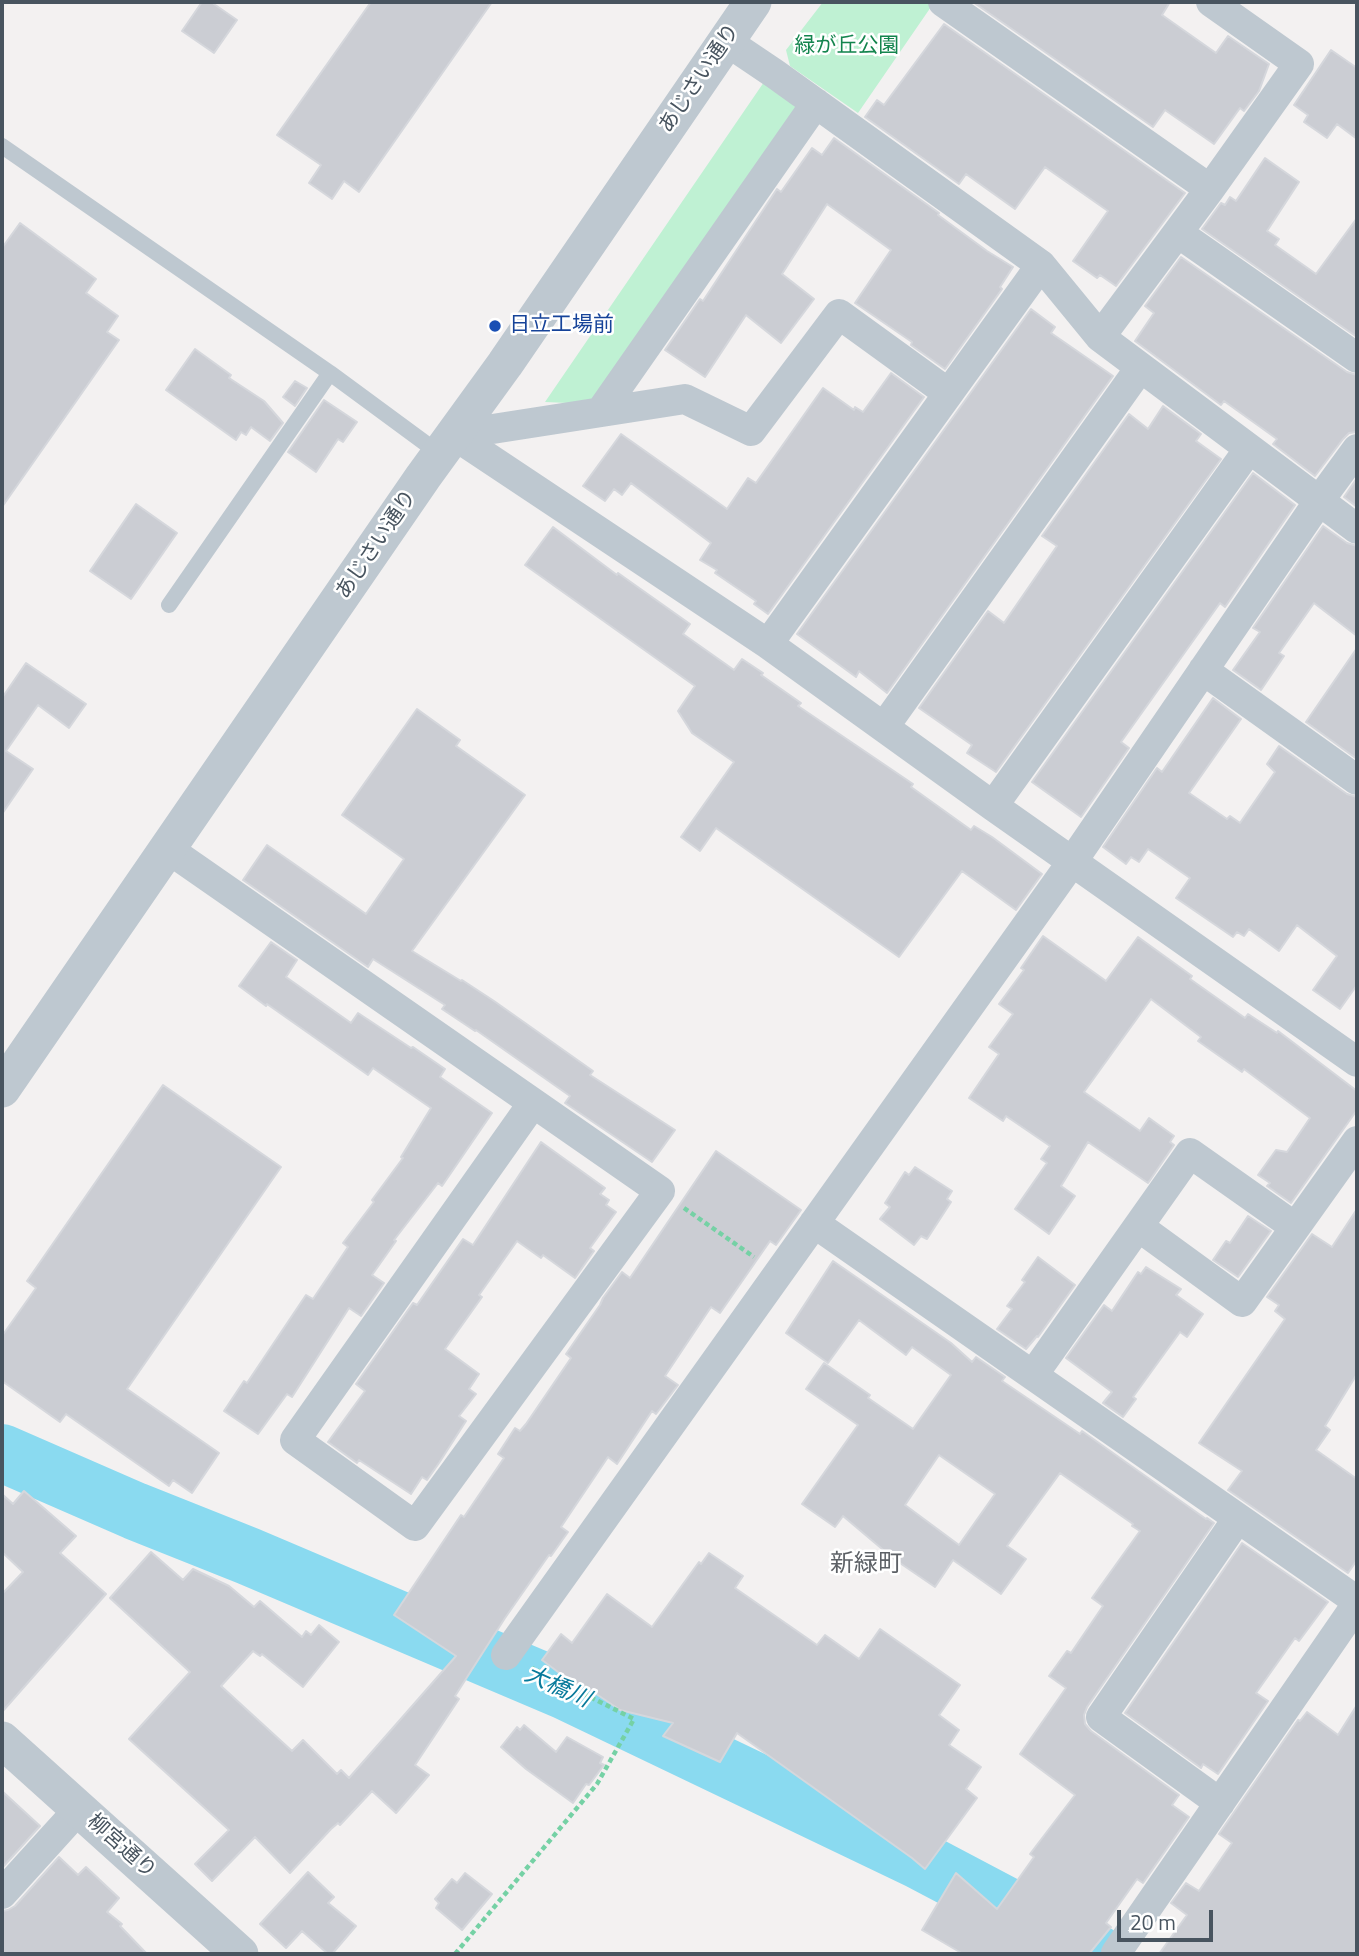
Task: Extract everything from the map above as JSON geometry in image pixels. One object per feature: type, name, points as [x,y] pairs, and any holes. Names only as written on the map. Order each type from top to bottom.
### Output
[{"type":"street","name":"あじさい通り","points":[[2,1089],[753,2]]},
{"type":"street","points":[[943,2],[1210,189]]},
{"type":"street","points":[[1100,337],[1299,64],[1211,2]]},
{"type":"street","points":[[726,41],[1041,265],[1100,337],[1357,529]]},
{"type":"street","points":[[601,411],[816,103]]},
{"type":"street","points":[[1178,233],[1357,358]]},
{"type":"street","points":[[768,644],[1041,265]]},
{"type":"street","points":[[447,444],[601,411],[685,399],[751,431],[839,314],[948,393]]},
{"type":"street","points":[[884,727],[1140,368]]},
{"type":"street","points":[[447,444],[768,644],[1357,1062]]},
{"type":"street","points":[[993,806],[1249,449]]},
{"type":"street","points":[[506,1655],[1072,862],[1357,449]]},
{"type":"street","points":[[1203,670],[1357,780]]},
{"type":"street","points":[[168,849],[660,1191],[415,1526],[295,1440],[533,1103]]},
{"type":"street","points":[[1139,1227],[1242,1302],[1357,1141]]},
{"type":"street","points":[[1033,1376],[1190,1153],[1296,1227]]},
{"type":"street","points":[[814,1223],[1357,1603],[1116,1953]]},
{"type":"street","points":[[1220,1802],[1101,1717],[1238,1518]]},
{"type":"street","name":"柳宮通り","points":[[2,1740],[240,1954]]},
{"type":"street","points":[[2,1894],[79,1810]]},
{"type":"lane","points":[[2,146],[330,373],[447,444]]},
{"type":"lane","points":[[169,605],[330,373]]},
{"type":"path","points":[[660,1191],[778,1273]]},
{"type":"path","points":[[455,1954],[597,1784],[634,1719],[506,1655]]},
{"type":"green space","name":"緑が丘公園","points":[[823,2],[933,4],[858,113],[790,66],[786,50]]},
{"type":"green space","name":"緑が丘公園","points":[[764,82],[797,108],[591,404],[545,402]]},
{"type":"building","points":[[202,2],[211,2],[237,20],[214,53],[182,31]]},
{"type":"building","points":[[371,2],[492,2],[359,192],[344,181],[332,199],[309,183],[321,165],[277,135]]},
{"type":"building","points":[[973,2],[1170,2],[1162,15],[1216,53],[1228,36],[1269,64],[1259,91],[1244,111],[1240,108],[1214,144],[1165,110],[1153,127]]},
{"type":"building","points":[[944,24],[1185,193],[1116,286],[1100,275],[1097,278],[1073,261],[1108,211],[1045,167],[1015,209],[966,174],[959,184],[865,117],[877,100],[884,105]]},
{"type":"building","points":[[1331,50],[1357,68],[1357,139],[1337,124],[1327,138],[1304,122],[1308,115],[1294,105]]},
{"type":"building","points":[[834,138],[987,251],[1013,267],[1000,287],[1002,289],[945,369],[911,345],[912,342],[855,303],[891,250],[827,204],[782,274],[814,299],[781,343],[746,315],[705,377],[665,350],[700,299],[703,301],[777,189],[781,192],[812,148],[822,155]]},
{"type":"building","points":[[1265,158],[1299,182],[1267,231],[1279,239],[1275,245],[1316,274],[1357,218],[1357,337],[1202,229],[1221,203],[1225,205],[1230,197],[1236,201]]},
{"type":"building","points":[[20,223],[96,279],[86,293],[118,316],[107,332],[119,340],[2,507],[2,248]]},
{"type":"building","points":[[1181,257],[1347,372],[1357,375],[1357,432],[1349,433],[1343,439],[1315,476],[1273,444],[1277,439],[1224,401],[1221,405],[1135,341],[1154,313],[1145,306]]},
{"type":"building","points":[[1031,309],[1055,327],[1051,333],[1113,376],[887,693],[859,671],[856,677],[797,634]]},
{"type":"building","points":[[195,349],[231,375],[229,378],[264,401],[283,423],[270,441],[251,427],[246,435],[241,432],[236,440],[166,390]]},
{"type":"building","points":[[891,373],[924,397],[768,614],[754,604],[756,601],[715,573],[717,570],[700,560],[711,543],[631,483],[622,495],[614,489],[605,501],[583,486],[621,434],[727,509],[748,478],[756,483],[823,388],[854,410],[855,407],[863,412]]},
{"type":"building","points":[[295,381],[307,388],[295,406],[283,397]]},
{"type":"building","points":[[324,400],[357,422],[343,442],[338,439],[316,472],[288,452]]},
{"type":"building","points":[[1163,406],[1201,434],[1196,441],[1221,459],[996,772],[967,753],[972,745],[919,708],[988,611],[1004,623],[1057,546],[1042,536],[1129,414],[1148,429]]},
{"type":"building","points":[[1253,473],[1295,505],[1225,607],[1220,603],[1121,742],[1129,748],[1081,817],[1032,782]]},
{"type":"building","points":[[1357,478],[1357,507],[1344,497]]},
{"type":"building","points":[[136,504],[177,533],[131,599],[90,571]]},
{"type":"building","points":[[1323,526],[1347,543],[1357,546],[1357,636],[1314,603],[1279,653],[1284,656],[1261,690],[1233,670],[1260,632],[1253,628]]},
{"type":"building","points":[[553,527],[617,575],[618,573],[690,624],[683,634],[734,670],[742,659],[763,673],[761,675],[801,703],[798,706],[913,784],[911,787],[971,830],[974,826],[992,837],[1042,874],[1016,910],[962,871],[899,957],[716,828],[700,851],[681,837],[734,762],[692,733],[678,711],[695,686],[525,565]]},
{"type":"building","points":[[1357,648],[1357,759],[1306,722]]},
{"type":"building","points":[[26,663],[86,704],[69,728],[38,705],[6,751],[33,769],[2,814],[2,698]]},
{"type":"building","points":[[1213,698],[1241,719],[1189,793],[1227,819],[1230,816],[1240,823],[1275,772],[1267,764],[1279,746],[1347,794],[1357,797],[1357,985],[1340,1009],[1313,990],[1337,956],[1297,925],[1279,951],[1249,929],[1244,936],[1237,932],[1233,937],[1176,898],[1190,878],[1148,849],[1139,862],[1131,857],[1126,864],[1103,847],[1157,768],[1162,772]]},
{"type":"building","points":[[417,709],[460,740],[456,746],[525,795],[412,951],[494,1001],[593,1071],[590,1075],[675,1130],[652,1162],[565,1103],[570,1096],[442,1009],[445,1005],[373,959],[368,967],[243,880],[267,845],[366,914],[404,859],[342,815]]},
{"type":"building","points":[[1043,936],[1106,981],[1138,937],[1192,976],[1190,979],[1245,1018],[1248,1014],[1277,1033],[1278,1031],[1357,1091],[1357,1110],[1291,1203],[1267,1186],[1270,1183],[1258,1175],[1276,1150],[1287,1152],[1310,1118],[1244,1069],[1242,1072],[1198,1041],[1201,1037],[1151,999],[1084,1092],[1140,1131],[1149,1118],[1174,1136],[1170,1142],[1174,1145],[1148,1183],[1088,1142],[1061,1186],[1075,1196],[1049,1234],[1015,1209],[1047,1163],[1041,1159],[1050,1146],[1006,1116],[1003,1121],[969,1098],[999,1054],[989,1047],[1013,1014],[999,1004],[1024,970],[1021,968]]},
{"type":"building","points":[[271,942],[297,960],[286,977],[351,1023],[358,1013],[413,1047],[445,1069],[440,1077],[492,1113],[442,1186],[438,1183],[394,1240],[396,1241],[372,1275],[384,1283],[361,1316],[349,1308],[292,1397],[287,1394],[258,1434],[224,1411],[244,1381],[247,1383],[306,1295],[313,1299],[348,1247],[343,1243],[403,1158],[401,1157],[431,1108],[373,1068],[368,1075],[239,986]]},
{"type":"building","points":[[163,1085],[281,1167],[127,1389],[219,1453],[192,1493],[173,1480],[169,1486],[66,1414],[60,1422],[2,1381],[2,1336],[36,1288],[27,1281]]},
{"type":"building","points":[[541,1142],[605,1188],[600,1194],[609,1200],[606,1205],[616,1212],[590,1248],[594,1251],[575,1278],[543,1255],[541,1258],[517,1241],[445,1349],[479,1374],[469,1389],[476,1394],[459,1416],[466,1421],[439,1463],[427,1480],[422,1477],[411,1494],[359,1460],[357,1463],[328,1442],[365,1391],[356,1384],[413,1303],[417,1305],[463,1239],[473,1245]]},
{"type":"building","points":[[716,1151],[801,1210],[776,1245],[770,1241],[720,1313],[711,1307],[665,1376],[678,1385],[656,1414],[652,1411],[617,1464],[608,1457],[561,1527],[568,1532],[505,1618],[455,1696],[459,1699],[415,1765],[429,1775],[396,1813],[372,1791],[340,1825],[338,1823],[331,1829],[290,1873],[255,1837],[212,1881],[195,1864],[229,1830],[129,1739],[190,1672],[110,1598],[151,1552],[183,1580],[193,1569],[229,1586],[254,1607],[260,1601],[302,1637],[306,1631],[311,1635],[319,1625],[339,1642],[303,1687],[262,1654],[260,1656],[253,1651],[221,1686],[292,1751],[303,1740],[337,1774],[341,1770],[349,1778],[456,1656],[394,1615],[461,1515],[464,1517],[504,1458],[498,1454],[515,1428],[520,1431],[526,1424],[571,1358],[566,1354],[603,1298],[622,1272],[630,1278]]},
{"type":"building","points":[[915,1167],[952,1191],[947,1199],[951,1202],[927,1239],[921,1236],[914,1245],[880,1219],[890,1207],[885,1203],[905,1172],[909,1175]]},
{"type":"building","points":[[1357,1209],[1357,1374],[1325,1426],[1330,1430],[1316,1450],[1357,1479],[1357,1560],[1348,1573],[1228,1490],[1242,1471],[1199,1443],[1285,1319],[1275,1311],[1279,1305],[1267,1297],[1312,1234],[1332,1247]]},
{"type":"building","points":[[1248,1216],[1271,1231],[1238,1277],[1213,1260],[1226,1241],[1230,1243]]},
{"type":"building","points":[[1038,1257],[1075,1285],[1038,1337],[1026,1349],[997,1329],[1012,1309],[1007,1306],[1025,1282],[1022,1280]]},
{"type":"building","points":[[833,1261],[951,1343],[972,1362],[976,1357],[1005,1377],[1002,1381],[1080,1434],[1082,1431],[1214,1523],[1084,1715],[1085,1724],[1091,1731],[1179,1795],[1172,1805],[1189,1817],[1143,1883],[1137,1879],[1106,1923],[1111,1927],[1089,1954],[963,1954],[922,1930],[956,1873],[997,1909],[1034,1857],[1030,1854],[1075,1795],[1020,1754],[1066,1688],[1049,1676],[1067,1651],[1071,1653],[1103,1606],[1092,1598],[1140,1531],[1060,1473],[1007,1546],[1026,1559],[1001,1594],[953,1560],[935,1587],[894,1559],[843,1516],[835,1527],[802,1504],[858,1425],[806,1389],[824,1363],[913,1429],[951,1375],[912,1347],[906,1355],[859,1320],[828,1363],[786,1333]],"holes":[[[939,1455],[995,1494],[959,1545],[905,1505]]]},
{"type":"building","points":[[1146,1267],[1181,1289],[1176,1295],[1203,1314],[1187,1337],[1180,1332],[1133,1397],[1136,1399],[1123,1417],[1103,1403],[1112,1392],[1066,1358],[1104,1305],[1112,1311],[1138,1272],[1141,1274]]},
{"type":"building","points":[[24,1491],[76,1536],[60,1553],[106,1594],[2,1712],[2,1594],[23,1572],[2,1552],[2,1494],[13,1504]]},
{"type":"building","points":[[1242,1543],[1328,1602],[1299,1641],[1295,1638],[1256,1693],[1268,1701],[1218,1774],[1203,1764],[1201,1768],[1125,1713]]},
{"type":"building","points":[[709,1553],[743,1576],[735,1588],[817,1645],[825,1635],[859,1659],[880,1629],[960,1685],[939,1715],[959,1730],[949,1745],[981,1767],[966,1789],[977,1798],[925,1869],[737,1733],[720,1762],[663,1736],[673,1723],[620,1710],[580,1683],[578,1687],[542,1660],[561,1634],[572,1643],[607,1594],[652,1627],[699,1562],[701,1564]]},
{"type":"building","points":[[1357,1705],[1357,1954],[1159,1954],[1187,1915],[1171,1903],[1186,1883],[1199,1891],[1232,1843],[1219,1834],[1298,1720],[1307,1712],[1338,1735]]},
{"type":"building","points":[[524,1725],[556,1752],[567,1737],[603,1757],[600,1763],[604,1765],[573,1803],[501,1747],[517,1727],[520,1730]]},
{"type":"building","points":[[2,1791],[40,1826],[2,1868]]},
{"type":"building","points":[[59,1857],[78,1875],[86,1867],[119,1898],[107,1912],[122,1924],[120,1926],[147,1954],[2,1954],[2,1911],[15,1906]]},
{"type":"building","points":[[308,1872],[334,1897],[328,1903],[356,1926],[332,1954],[328,1954],[302,1931],[286,1948],[260,1924]]},
{"type":"building","points":[[465,1873],[492,1894],[462,1930],[436,1908],[439,1903],[435,1899],[452,1879],[457,1883]]},
{"type":"waterway","name":"大橋川","points":[[2,1453],[566,1691],[919,1860],[1097,1954]]},
{"type":"place","name":"日立工場前","points":[[495,326]]},
{"type":"district","name":"新緑町","points":[[866,1565]]}]
